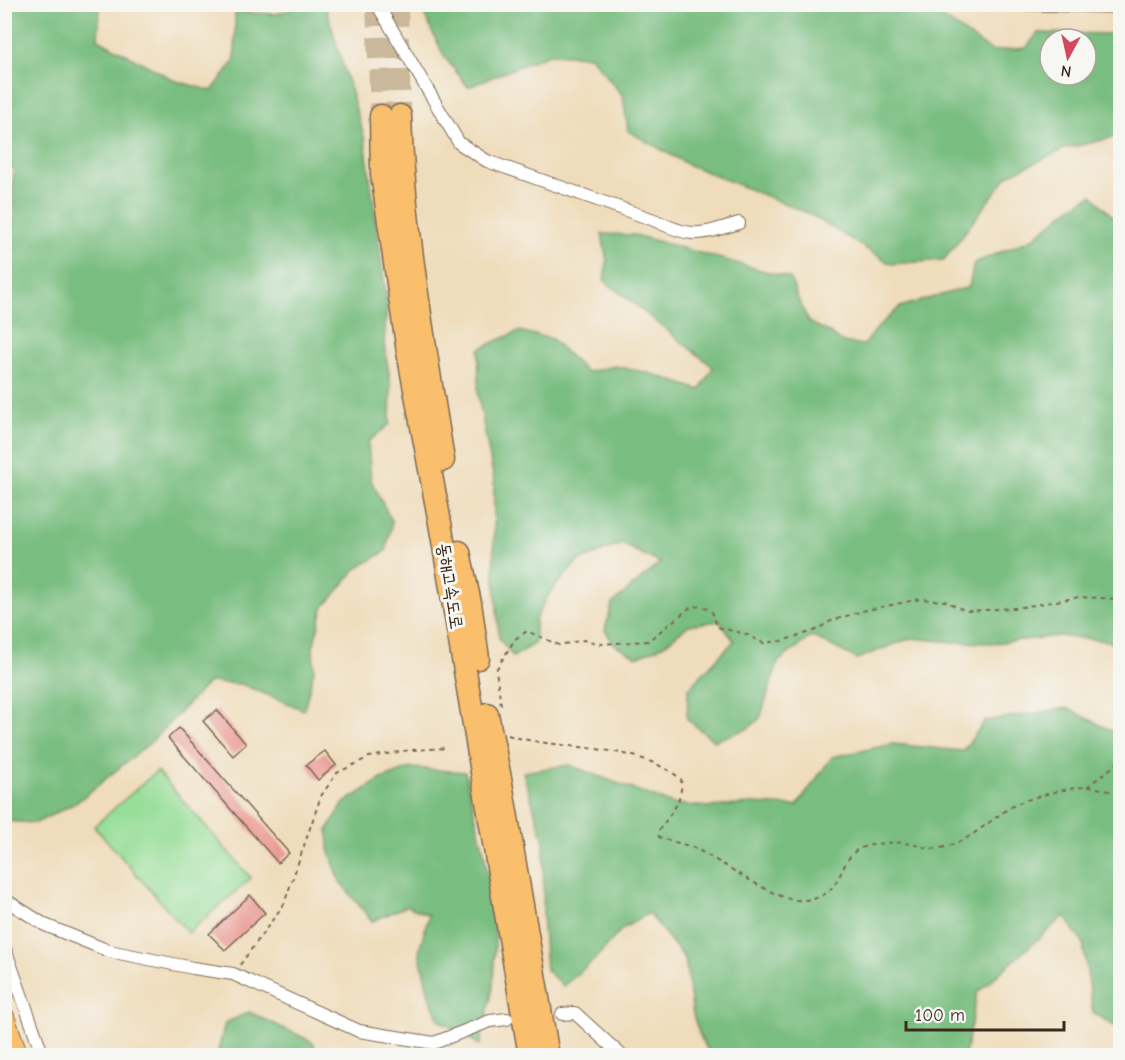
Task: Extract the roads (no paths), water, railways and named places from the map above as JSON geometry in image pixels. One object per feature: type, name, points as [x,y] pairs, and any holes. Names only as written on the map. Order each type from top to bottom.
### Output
[{"type":"highway","name":"동해고속도로","points":[[530,1056],[440,523],[408,352],[382,174],[390,116],[402,173],[423,342],[452,518],[470,603],[483,692],[548,1056]]},
{"type":"main road","points":[[4,1017],[18,1056]]},
{"type":"street","points":[[377,4],[459,143],[487,161],[688,234],[707,233],[739,223]]},
{"type":"street","points":[[4,899],[45,925],[110,951],[233,974],[359,1031],[434,1043],[490,1021],[507,1019]]},
{"type":"street","points":[[4,946],[43,1056]]},
{"type":"street","points":[[562,1014],[575,1013],[622,1056]]},
{"type":"lane","points":[[918,4],[1058,6],[1120,10]]},
{"type":"tunnel","points":[[377,4],[381,116]]},
{"type":"tunnel","points":[[397,4],[400,116]]}]
